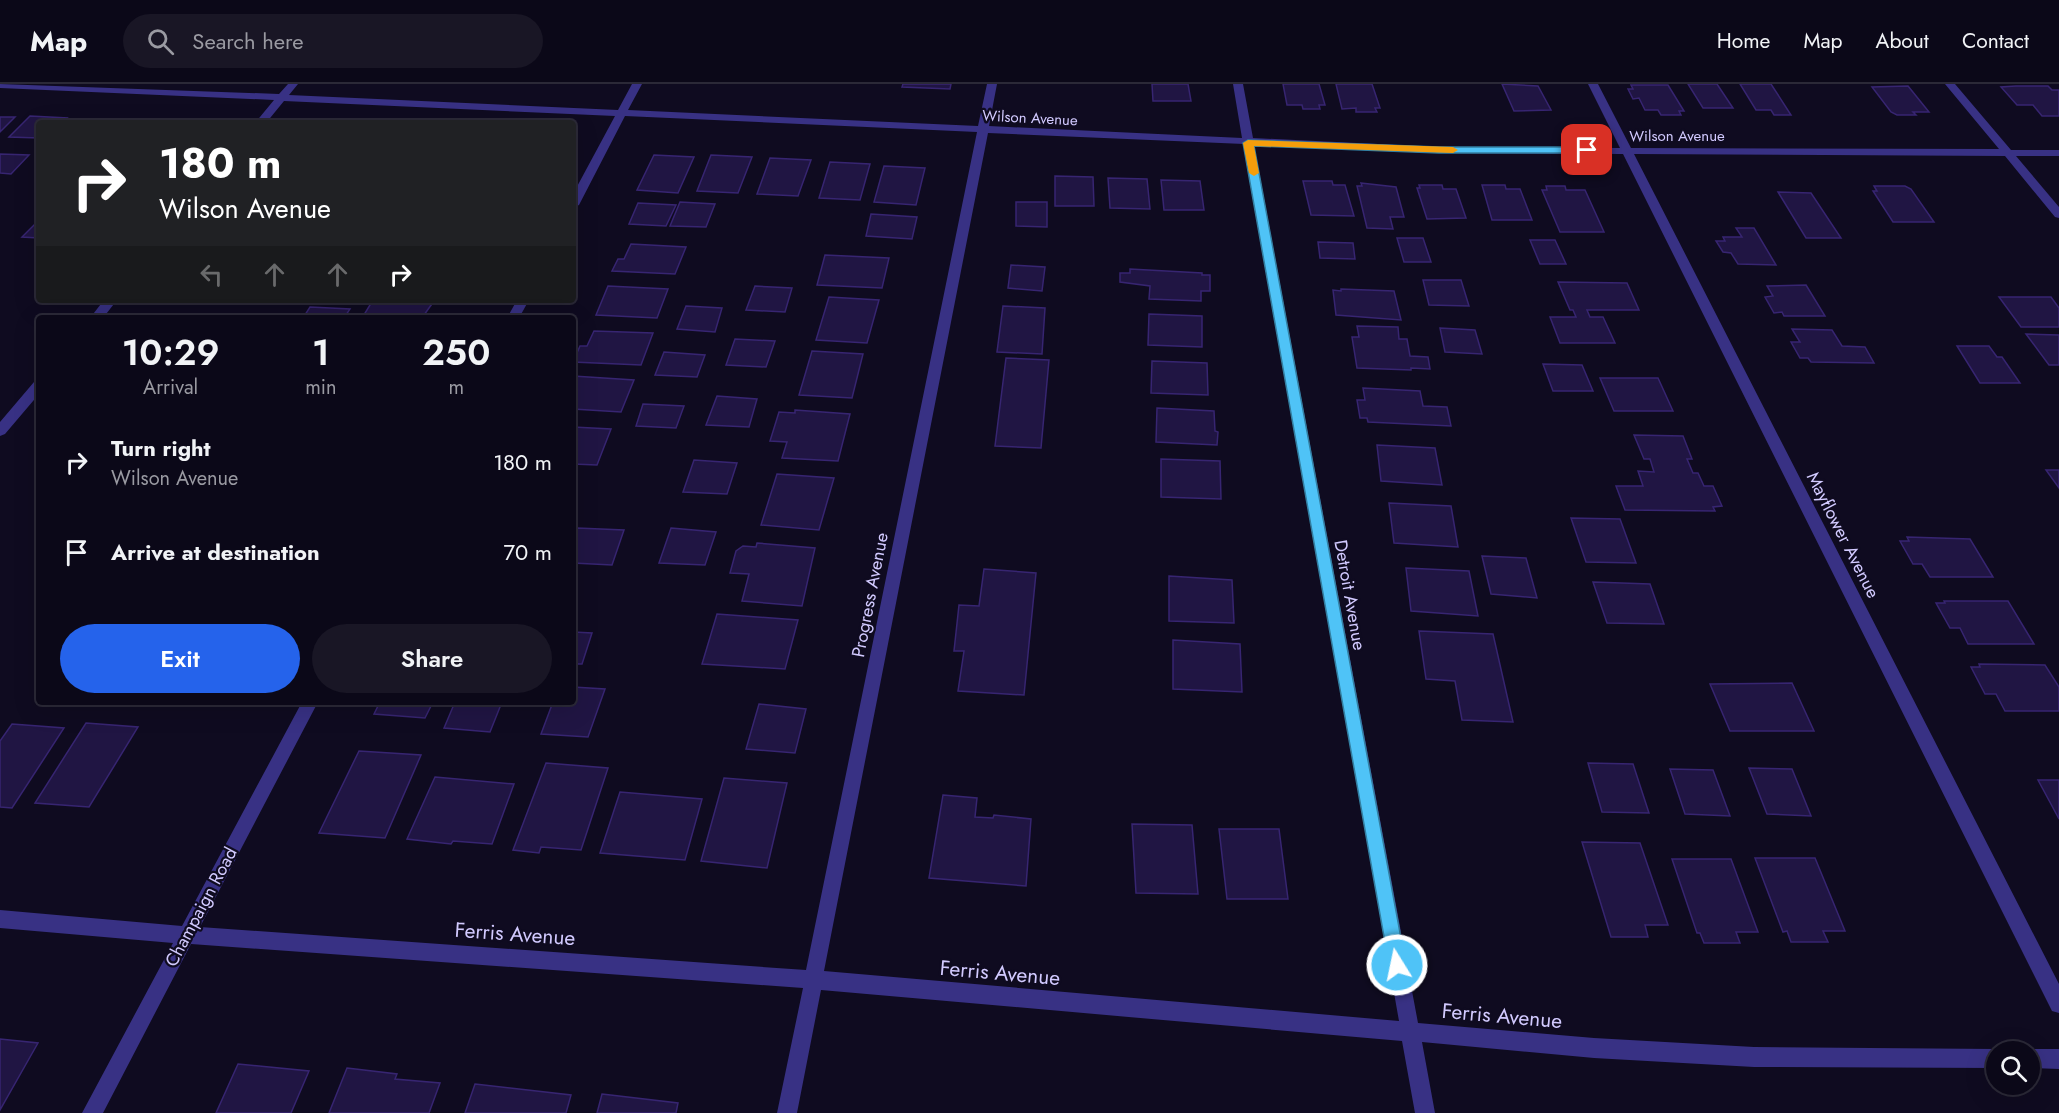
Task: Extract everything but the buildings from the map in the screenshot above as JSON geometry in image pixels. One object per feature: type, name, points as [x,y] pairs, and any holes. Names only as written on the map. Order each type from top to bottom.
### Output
[{"type":"street","points":[[263,120],[293,84]]},
{"type":"street","points":[[576,199],[637,84]]},
{"type":"street","name":"Progress Avenue","points":[[787,1113],[981,130],[992,84]]},
{"type":"street","name":"Detroit Avenue","points":[[1238,84],[1425,1113]]},
{"type":"street","name":"Mayflower Avenue","points":[[1593,84],[2059,1004]]},
{"type":"street","points":[[1950,84],[2059,214]]},
{"type":"street","name":"Wilson Avenue","points":[[0,85],[1439,150],[2059,153]]},
{"type":"street","points":[[98,315],[108,303]]},
{"type":"street","points":[[0,431],[36,389]]},
{"type":"street","name":"Champaign Road","points":[[92,1113],[308,705]]},
{"type":"street","name":"Ferris Avenue","points":[[0,919],[813,979],[1594,1048],[1754,1057],[1986,1059]]},
{"type":"street","points":[[2040,1059],[2059,1059]]},
{"type":"slow traffic","points":[[1254,173],[1248,143],[1453,150]]},
{"type":"route","points":[[1397,965],[1248,143],[1439,150],[1587,150]]}]
